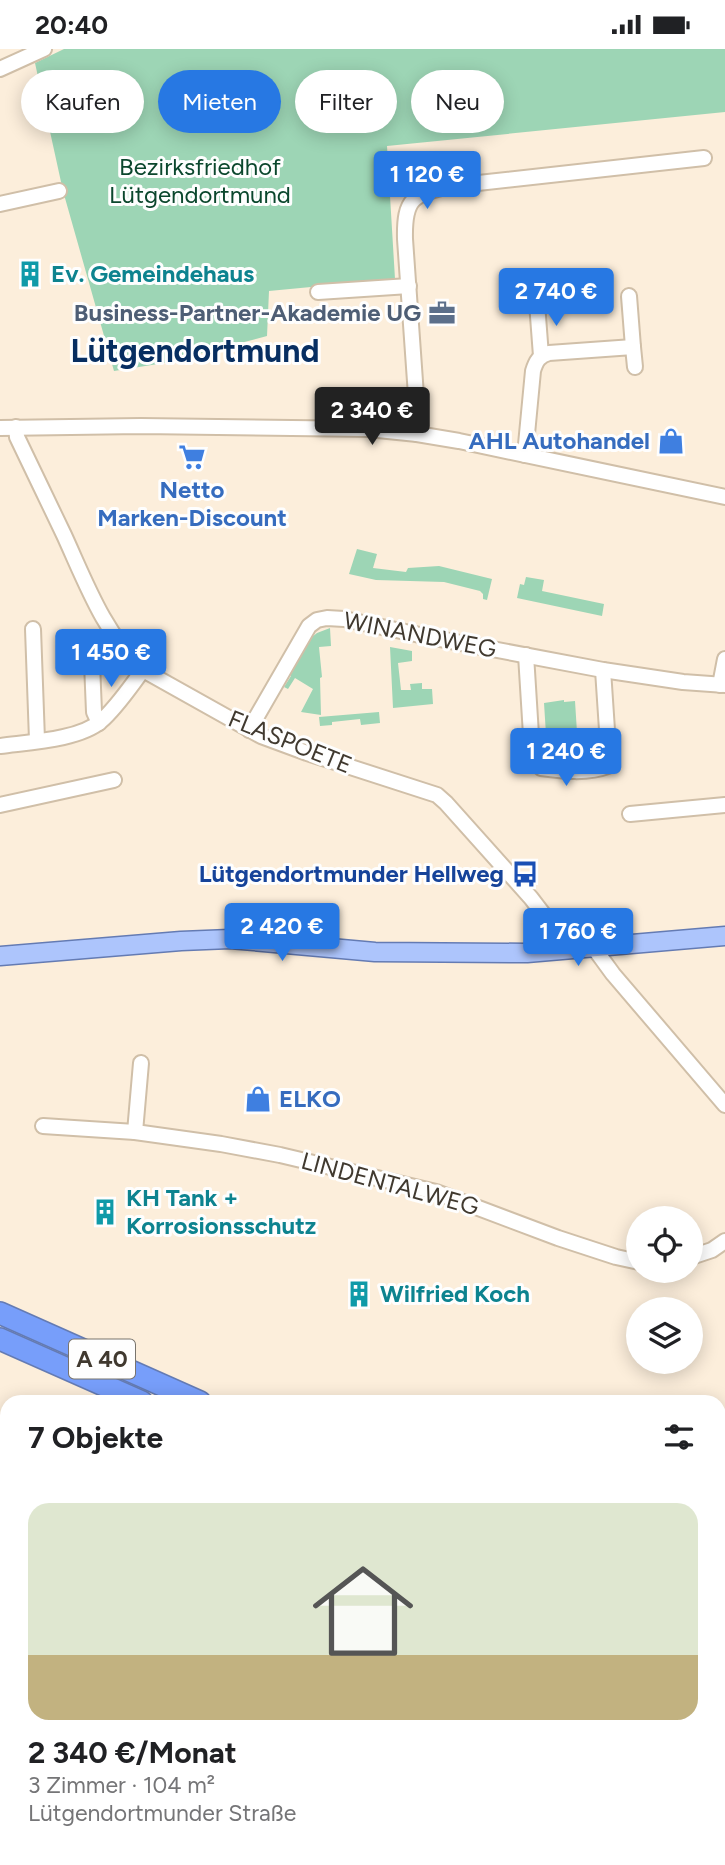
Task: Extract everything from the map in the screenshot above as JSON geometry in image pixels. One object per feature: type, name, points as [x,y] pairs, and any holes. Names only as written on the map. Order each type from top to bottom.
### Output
[{"type":"highway","name":"A 40","points":[[0,1313],[184,1395]]},
{"type":"highway","name":"A 40","points":[[0,1339],[126,1395]]},
{"type":"main road","points":[[0,956],[181,940],[230,939],[374,952],[476,954],[559,951],[725,936]]},
{"type":"street","points":[[0,69],[44,49]]},
{"type":"street","points":[[417,434],[405,218],[411,201],[422,193],[451,186],[704,158]]},
{"type":"street","points":[[0,204],[59,191]]},
{"type":"street","points":[[318,292],[409,286]]},
{"type":"street","points":[[629,296],[635,367]]},
{"type":"street","points":[[537,303],[541,356]]},
{"type":"street","points":[[525,455],[533,371],[541,356],[550,353],[633,347]]},
{"type":"street","points":[[0,428],[141,426],[348,429],[417,434],[725,497]]},
{"type":"street","name":"FLASPOETE","points":[[16,427],[17,437],[92,597],[108,627],[143,670],[249,730],[307,753],[437,795],[531,898],[544,915],[559,951]]},
{"type":"street","name":"WINANDWEG","points":[[249,730],[309,626],[317,620],[344,619],[603,670],[722,685]]},
{"type":"street","points":[[33,629],[37,740]]},
{"type":"street","name":"WINANDWEG","points":[[526,655],[532,751],[541,768],[560,771],[601,769],[608,766],[603,670]]},
{"type":"street","points":[[722,685],[725,659]]},
{"type":"street","points":[[92,663],[94,712],[99,723]]},
{"type":"street","points":[[0,746],[84,732],[109,713],[143,670]]},
{"type":"street","points":[[0,805],[114,780]]},
{"type":"street","points":[[630,814],[725,805]]},
{"type":"street","points":[[594,948],[612,974],[725,1105]]},
{"type":"street","points":[[135,1132],[141,1063]]},
{"type":"street","name":"LINDENTALWEG","points":[[43,1126],[135,1132],[280,1155],[424,1189],[626,1259]]},
{"type":"street","points":[[703,1253],[725,1241]]},
{"type":"green space","name":"Bezirksfriedhof Lütgendortmund","points":[[64,49],[725,49],[725,112],[387,146],[395,279],[269,291],[267,336],[164,363],[114,371],[63,191],[50,133],[144,133],[144,70],[37,70],[35,63]]},
{"type":"green space","points":[[357,549],[377,554],[373,568],[406,572],[408,568],[439,566],[492,579],[487,600],[483,599],[480,591],[444,582],[376,580],[349,574]]},
{"type":"green space","points":[[526,577],[544,580],[542,591],[604,604],[602,616],[517,598],[520,584],[524,585]]},
{"type":"green space","points":[[330,628],[331,646],[319,647],[322,677],[321,715],[301,712],[313,689],[295,678],[288,689],[284,687],[312,637]]},
{"type":"green space","points":[[390,647],[412,651],[412,661],[398,663],[401,690],[411,690],[410,684],[422,683],[422,689],[432,689],[433,704],[393,708]]},
{"type":"green space","points":[[575,701],[578,748],[547,750],[544,703]]},
{"type":"green space","points":[[379,712],[380,723],[361,725],[360,719],[320,726],[319,717]]},
{"type":"place","name":"Ev. Gemeindehaus","points":[[30,274]]},
{"type":"place","name":"Business-Partner-Akademie UG","points":[[442,313]]},
{"type":"place","name":"AHL Autohandel","points":[[671,441]]},
{"type":"place","name":"Netto Marken-Discount","points":[[192,457]]},
{"type":"place","name":"Lütgendortmunder Hellweg","points":[[525,874]]},
{"type":"place","name":"ELKO","points":[[258,1099]]},
{"type":"place","name":"KH Tank + Korrosionsschutz","points":[[105,1212]]},
{"type":"place","name":"Wilfried Koch","points":[[359,1294]]},
{"type":"district","name":"Lütgendortmund","points":[[195,351]]}]
